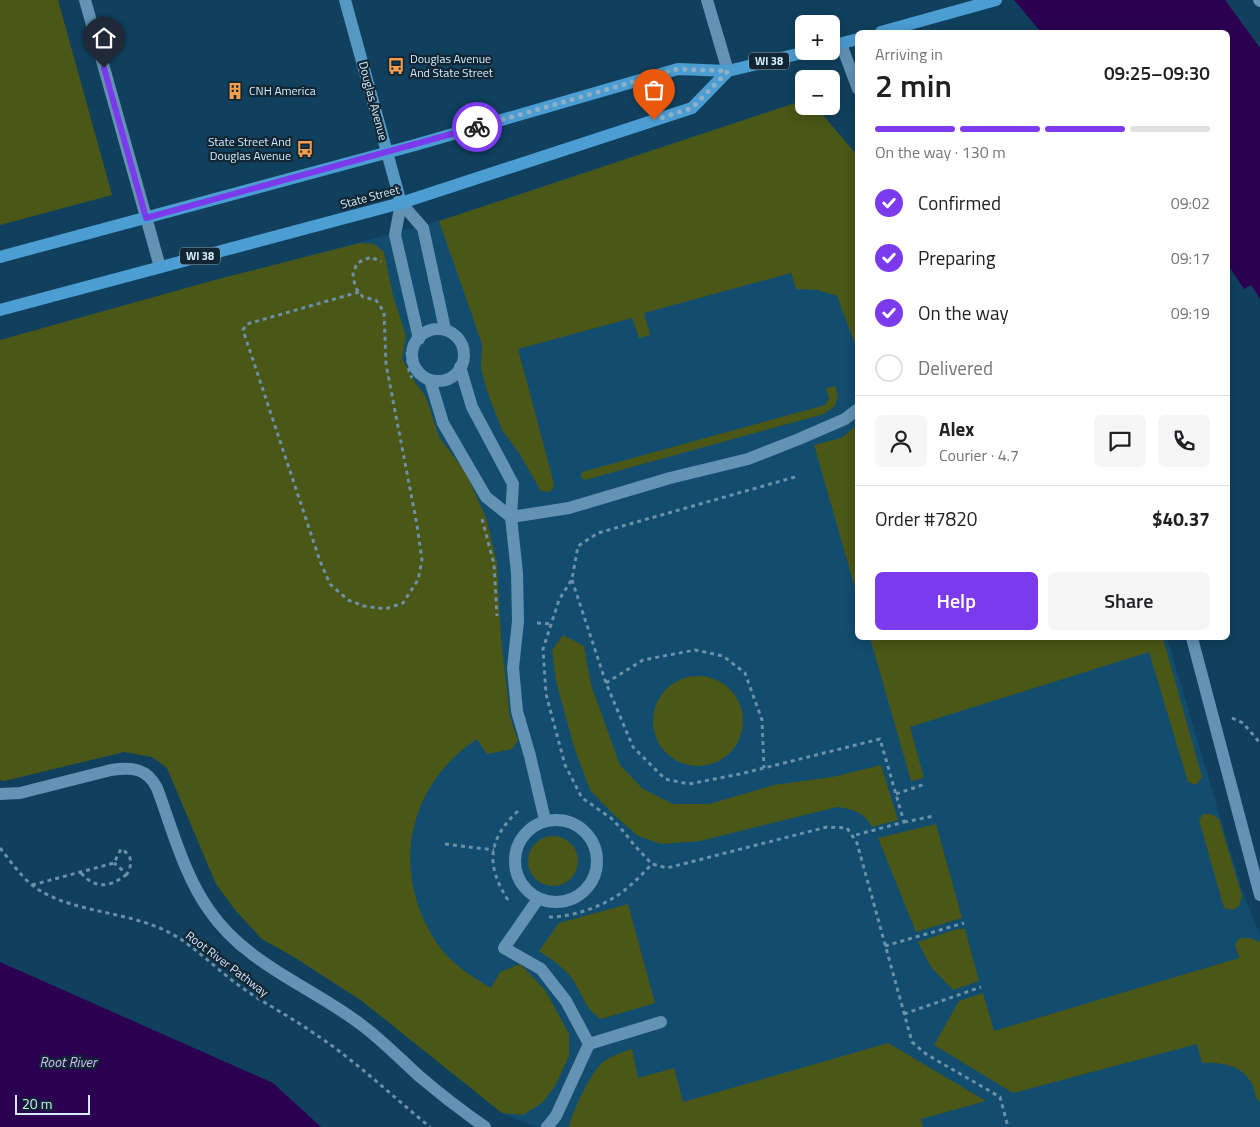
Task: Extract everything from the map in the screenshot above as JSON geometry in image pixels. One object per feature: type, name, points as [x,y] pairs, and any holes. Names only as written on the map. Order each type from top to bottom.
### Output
[{"type":"main road","name":"Douglas Avenue","points":[[345,0],[401,203]]},
{"type":"main road","points":[[888,30],[996,0]]},
{"type":"main road","points":[[840,44],[855,40]]},
{"type":"main road","name":"WI 38","points":[[0,257],[387,152],[678,69],[728,71],[795,55]]},
{"type":"main road","name":"State Street","points":[[0,310],[401,203],[692,108],[728,71]]},
{"type":"street","points":[[86,0],[160,267]]},
{"type":"street","points":[[707,0],[728,71]]},
{"type":"street","points":[[840,53],[855,83]]},
{"type":"street","points":[[401,203],[422,228],[446,329],[460,342],[463,350],[463,359],[455,374],[447,379],[430,380],[417,370],[413,363],[413,347],[422,334],[429,331],[446,329]]},
{"type":"street","points":[[401,203],[395,235],[419,338]]},
{"type":"street","points":[[460,367],[472,407],[513,484],[511,517],[517,573],[518,621],[513,668],[517,711],[545,820]]},
{"type":"street","points":[[430,380],[443,423],[486,497],[511,517],[569,508],[670,478],[748,459],[845,419],[855,411]]},
{"type":"street","points":[[1193,640],[1260,894]]},
{"type":"street","points":[[0,794],[20,793],[124,768],[134,769],[152,778],[190,877],[199,895],[223,928],[253,956],[361,1024],[418,1075],[485,1127]]},
{"type":"street","points":[[558,819],[571,822],[582,828],[591,838],[598,864],[594,877],[588,888],[577,896],[565,901],[551,902],[538,898],[528,892],[520,882],[515,870],[514,858],[517,845],[524,834],[533,826],[545,820],[558,819]]},
{"type":"street","points":[[538,898],[504,948],[541,969],[566,1001],[589,1044]]},
{"type":"street","points":[[547,1127],[556,1116],[589,1044],[661,1022]]},
{"type":"path","points":[[359,292],[247,324],[243,330],[320,561],[330,584],[348,600],[364,606],[385,609],[403,603],[418,580],[422,560],[386,364],[384,312],[376,300],[363,297],[359,292],[355,287],[353,274],[357,263],[371,257],[381,262],[383,270]]},
{"type":"path","points":[[795,477],[598,533],[578,546],[572,579],[559,600],[543,649],[546,694],[565,765],[582,798],[611,818],[652,864],[667,868],[827,827],[847,828],[857,843],[912,1042],[926,1054],[1000,1097],[1008,1127]]},
{"type":"path","points":[[572,579],[606,683],[633,748],[665,779],[689,784],[764,768],[880,739],[904,822]]},
{"type":"path","points":[[606,683],[643,660],[695,650],[723,656],[745,673],[762,720],[764,768]]},
{"type":"path","points":[[1211,708],[1243,723],[1260,743]]},
{"type":"path","points":[[896,794],[925,784]]},
{"type":"path","points":[[508,900],[499,886],[493,868],[494,850],[499,833],[506,822],[520,810]]},
{"type":"path","points":[[852,836],[904,822],[920,821],[934,816]]},
{"type":"path","points":[[445,844],[494,850]]},
{"type":"path","name":"Root River Pathway","points":[[0,848],[25,880],[52,897],[143,922],[170,933],[187,944],[225,976],[316,1034],[363,1070],[430,1127]]},
{"type":"path","points":[[32,885],[114,863],[121,849],[127,852],[131,858],[132,866],[127,874],[117,882],[108,885],[88,881],[81,873]]},
{"type":"path","points":[[114,863],[127,874]]},
{"type":"path","points":[[541,917],[571,914],[601,905],[625,890],[652,864]]},
{"type":"path","points":[[885,946],[964,923]]},
{"type":"path","points":[[904,1014],[981,987]]},
{"type":"shaded area","points":[[795,103],[795,115],[823,115],[855,153],[855,640],[1168,640],[1241,887],[1260,935],[1260,1127],[536,1127],[502,1113],[362,1001],[294,957],[262,939],[236,911],[216,884],[167,768],[152,757],[124,752],[4,781],[0,780],[143,300],[439,221]]},
{"type":"green space","points":[[0,0],[58,0],[112,195],[0,225]]},
{"type":"green space","points":[[795,103],[795,115],[823,115],[855,153],[855,344],[837,296],[818,290],[796,289],[791,273],[644,313],[650,335],[639,338],[632,318],[518,349],[553,480],[554,488],[549,492],[541,491],[519,453],[502,430],[487,391],[481,368],[482,344],[439,221]]},
{"type":"green space","points":[[360,243],[374,244],[384,252],[393,296],[406,336],[402,359],[426,397],[439,437],[466,473],[487,520],[497,563],[501,638],[510,717],[518,740],[512,749],[487,754],[477,739],[453,758],[435,780],[421,805],[413,832],[410,859],[413,887],[422,915],[436,942],[447,956],[491,988],[500,972],[520,964],[545,990],[569,1034],[569,1056],[555,1086],[543,1102],[523,1115],[502,1113],[362,1001],[294,957],[262,939],[236,911],[216,884],[167,768],[152,757],[124,752],[4,781],[0,780],[0,340],[222,278]]},
{"type":"green space","points":[[835,386],[838,395],[835,406],[824,414],[585,480],[581,478],[582,472],[825,405],[829,398],[826,388]]},
{"type":"green space","points":[[855,427],[855,588],[814,445],[841,438]]},
{"type":"green space","points":[[563,635],[584,646],[591,685],[620,765],[643,789],[673,804],[709,804],[774,785],[832,777],[881,765],[898,820],[872,827],[866,818],[858,812],[837,807],[700,841],[661,844],[638,836],[590,790],[574,747],[556,681],[552,650]]},
{"type":"green space","points":[[871,640],[1164,640],[1202,777],[1196,785],[1188,782],[1149,652],[910,727],[924,778],[911,781]]},
{"type":"green space","points":[[698,676],[715,679],[730,689],[740,704],[743,721],[740,738],[730,753],[715,763],[698,766],[681,763],[666,753],[656,738],[653,721],[656,704],[666,689],[681,679]]},
{"type":"green space","points":[[1203,814],[1211,814],[1219,819],[1242,896],[1239,906],[1233,910],[1224,908],[1199,820]]},
{"type":"green space","points":[[936,824],[962,918],[916,932],[878,838]]},
{"type":"green space","points":[[548,836],[558,836],[571,843],[578,856],[578,866],[571,879],[558,886],[548,886],[539,882],[532,875],[528,866],[528,856],[532,847],[539,840]]},
{"type":"green space","points":[[628,904],[655,1003],[601,1019],[591,1011],[573,980],[566,972],[539,951],[559,923]]},
{"type":"green space","points":[[957,929],[965,929],[979,981],[953,990],[931,967],[918,942]]},
{"type":"green space","points":[[1239,938],[1250,938],[1260,942],[1260,1102],[1252,1084],[1243,1073],[1224,1064],[1202,1063],[1197,1044],[1013,1093],[934,1045],[959,1001],[983,993],[994,1031],[1239,958],[1235,945]]},
{"type":"green space","points":[[888,1043],[986,1101],[921,1119],[923,1127],[569,1127],[581,1096],[598,1067],[609,1058],[632,1049],[638,1078],[674,1068],[683,1102]]},
{"type":"water","points":[[1014,0],[1225,0],[1260,48],[1260,299],[1251,285],[1244,289],[1230,268],[1230,30],[1039,30]]},
{"type":"water","name":"Root River","points":[[0,962],[273,1083],[321,1127],[0,1127]]},
{"type":"way so far","points":[[477,127],[678,69],[728,71],[692,108],[654,120]]},
{"type":"place","name":"Douglas Avenue And State Street","points":[[396,66]]},
{"type":"place","name":"CNH America","points":[[235,91]]},
{"type":"place","name":"State Street And Douglas Avenue","points":[[305,149]]},
{"type":"route","points":[[104,68],[146,218],[477,127]]}]
